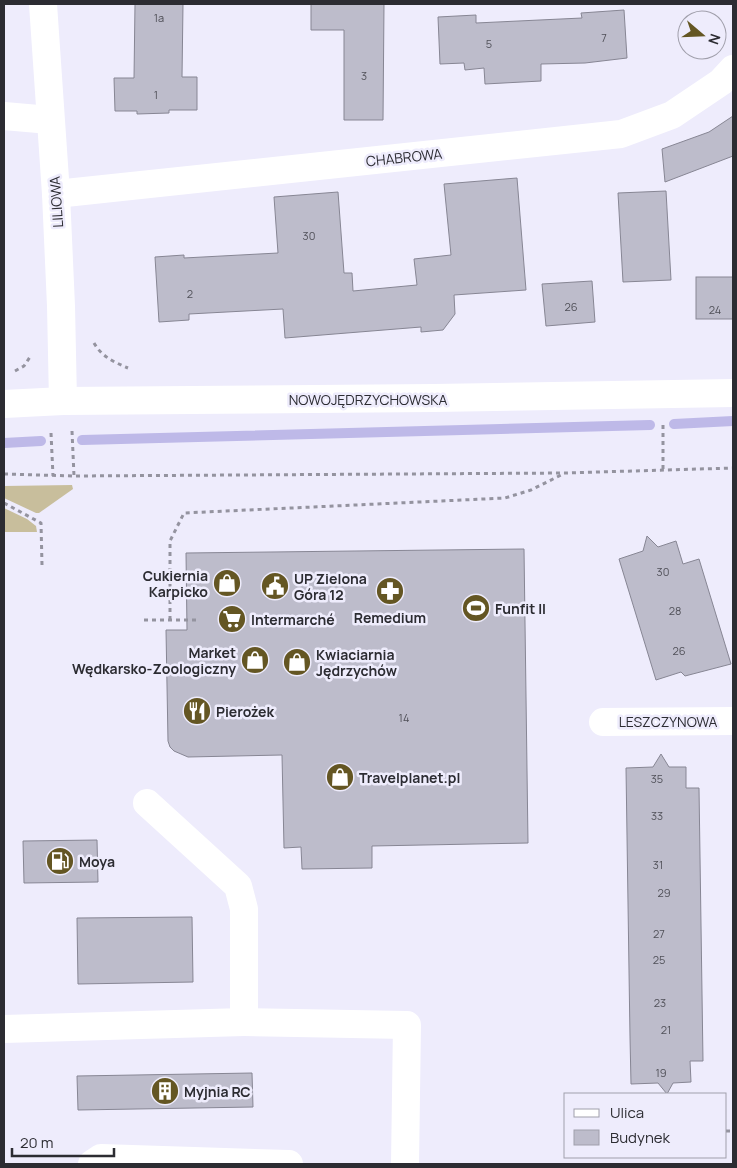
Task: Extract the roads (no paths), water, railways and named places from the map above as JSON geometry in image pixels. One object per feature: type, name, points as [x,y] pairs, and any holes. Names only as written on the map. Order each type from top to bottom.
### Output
[{"type":"street","name":"LILIOWA","points":[[43,4],[56,194],[63,401]]},
{"type":"street","name":"CHABROWA","points":[[56,194],[622,134],[672,115],[721,82],[733,69]]},
{"type":"street","points":[[4,116],[50,120]]},
{"type":"street","name":"NOWOJĘDRZYCHOWSKA","points":[[4,404],[63,401],[733,393]]},
{"type":"street","name":"LESZCZYNOWA","points":[[603,722],[733,721]]},
{"type":"street","points":[[147,803],[238,886],[244,909],[244,1022]]},
{"type":"street","points":[[4,1029],[244,1022],[406,1025],[404,1164]]},
{"type":"street","points":[[92,1164],[100,1158],[289,1164]]},
{"type":"waterway","points":[[674,424],[733,421]]},
{"type":"waterway","points":[[82,440],[650,425]]},
{"type":"waterway","points":[[4,443],[41,441]]},
{"type":"place","name":"Cukiernia Karpicko","points":[[227,583]]},
{"type":"place","name":"UP Zielona Góra 12","points":[[275,586]]},
{"type":"place","name":"Remedium","points":[[390,591]]},
{"type":"place","name":"Funfit II","points":[[476,608]]},
{"type":"place","name":"Intermarché","points":[[232,619]]},
{"type":"place","name":"Market Wędkarsko-Zoologiczny","points":[[255,660]]},
{"type":"place","name":"Kwiaciarnia Jędrzychów","points":[[297,662]]},
{"type":"place","name":"Pierożek","points":[[197,711]]},
{"type":"place","name":"Travelplanet.pl","points":[[340,777]]},
{"type":"place","name":"Moya","points":[[60,861]]},
{"type":"place","name":"Myjnia RC","points":[[165,1091]]}]
